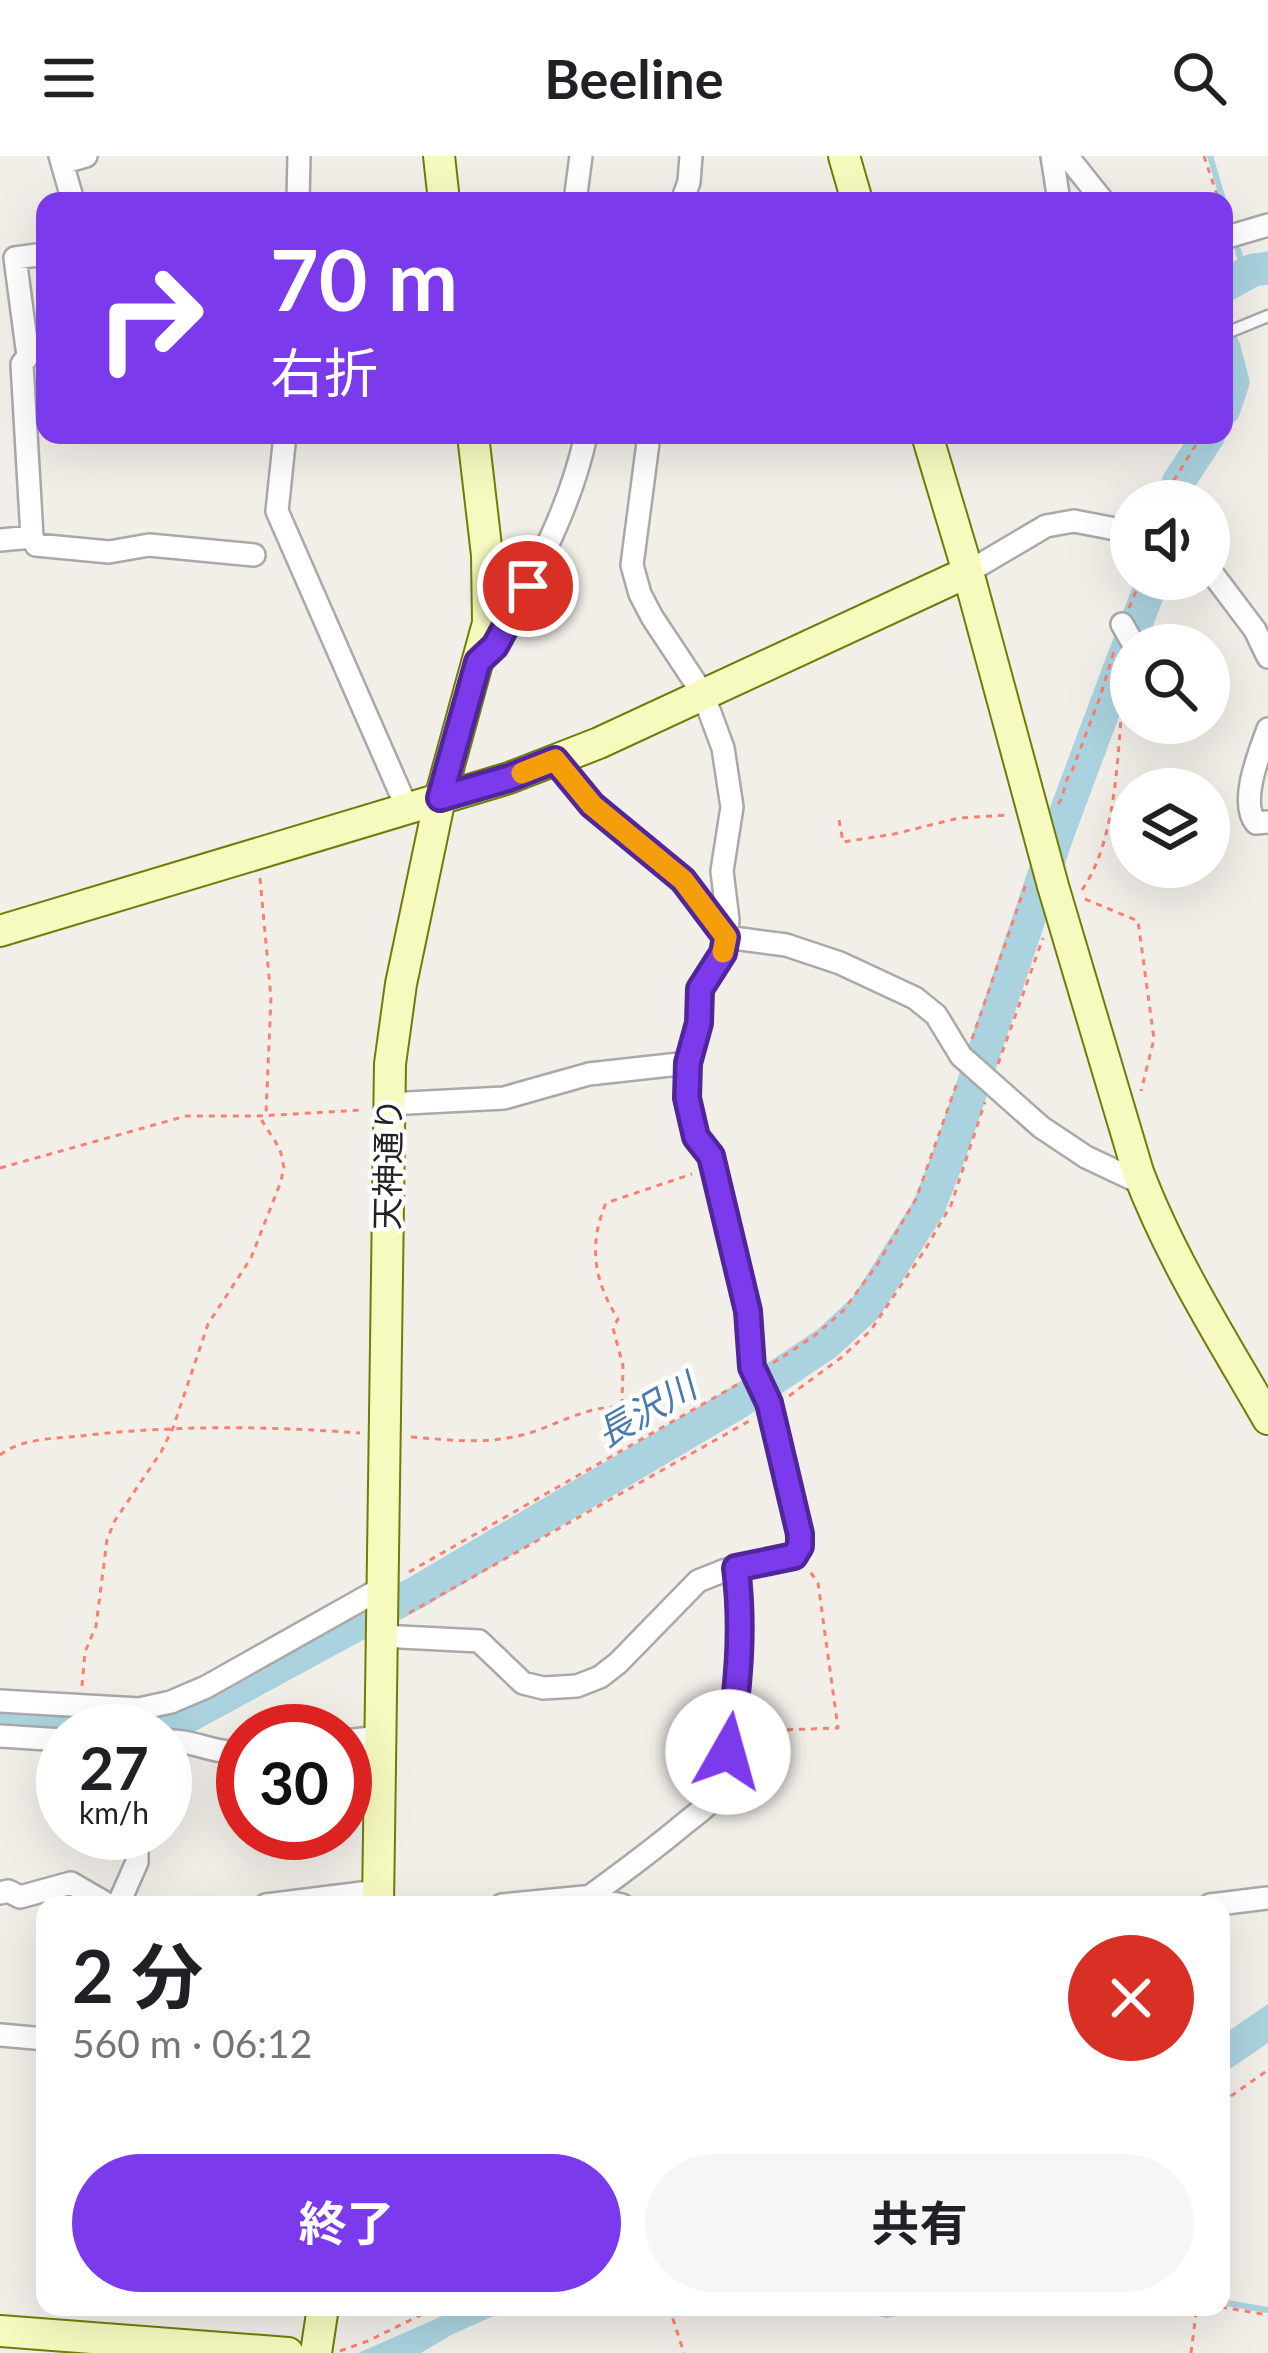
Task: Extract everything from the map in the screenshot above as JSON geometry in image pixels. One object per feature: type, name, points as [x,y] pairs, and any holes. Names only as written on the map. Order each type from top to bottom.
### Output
[{"type":"street","points":[[70,192],[61,159],[86,156]]},
{"type":"street","points":[[298,192],[299,156]]},
{"type":"street","points":[[439,156],[443,192]]},
{"type":"street","points":[[576,192],[581,156]]},
{"type":"street","points":[[685,192],[692,156]]},
{"type":"street","points":[[844,156],[854,192]]},
{"type":"street","points":[[1052,156],[1058,192]]},
{"type":"street","points":[[1067,156],[1096,192]]},
{"type":"street","points":[[1233,235],[1268,225]]},
{"type":"street","points":[[8,260],[28,356],[22,364],[36,545],[109,552],[149,545],[254,555]]},
{"type":"street","points":[[284,444],[277,511],[407,808]]},
{"type":"street","name":"天神通り","points":[[378,1896],[388,1107],[401,984],[440,798],[488,623],[490,594],[473,444]]},
{"type":"street","points":[[478,662],[495,646],[544,556],[584,444]]},
{"type":"street","points":[[381,1630],[479,1641],[523,1683],[543,1688],[577,1686],[618,1663],[698,1581],[794,1556],[800,1546],[770,1406],[752,1367],[748,1311],[711,1156],[696,1137],[687,1098],[700,989],[723,953],[726,937],[722,872],[732,807],[722,748],[703,694],[652,617],[632,565],[648,444]]},
{"type":"street","points":[[930,444],[1056,897],[1143,1184],[1176,1257],[1268,1419]]},
{"type":"street","points":[[0,931],[509,778],[599,743],[968,572],[1046,526],[1074,521],[1110,528]]},
{"type":"street","points":[[0,539],[32,537]]},
{"type":"street","points":[[1230,596],[1268,653]]},
{"type":"street","points":[[1268,729],[1248,812],[1256,823],[1268,823]]},
{"type":"street","points":[[555,760],[592,805],[683,880],[726,937],[786,945],[914,998],[936,1015],[966,1061],[1041,1127],[1085,1157],[1143,1184]]},
{"type":"street","points":[[388,1107],[504,1097],[589,1074],[688,1063]]},
{"type":"street","points":[[591,1896],[707,1804],[724,1778],[740,1635],[736,1568]]},
{"type":"street","points":[[167,1704],[206,1688],[382,1588]]},
{"type":"street","points":[[0,1701],[48,1704]]},
{"type":"street","points":[[0,1736],[36,1738]]},
{"type":"street","points":[[372,1738],[380,1737]]},
{"type":"street","points":[[118,1896],[136,1860]]},
{"type":"street","points":[[0,1893],[20,1897],[71,1882],[97,1896]]},
{"type":"street","points":[[1230,1903],[1268,1898]]},
{"type":"street","points":[[0,2036],[36,2038]]},
{"type":"street","points":[[316,2353],[322,2316]]},
{"type":"street","points":[[0,2331],[288,2353]]},
{"type":"lane","points":[[1233,330],[1268,316]]},
{"type":"path","points":[[1204,156],[1216,192]]},
{"type":"path","points":[[1175,480],[1197,444]]},
{"type":"path","points":[[382,1588],[755,1375],[813,1337],[843,1310],[877,1265],[916,1199],[966,1061],[1038,828],[1062,800],[1064,781],[1110,672]]},
{"type":"path","points":[[1117,744],[1106,840],[1078,896],[1138,921],[1154,1039],[1139,1100],[1124,1125]]},
{"type":"path","points":[[838,820],[843,842],[959,818],[1038,828]]},
{"type":"path","points":[[80,1704],[85,1652],[97,1626],[107,1540],[173,1428],[208,1324],[251,1258],[284,1168],[263,1116],[271,998],[257,854]]},
{"type":"path","points":[[381,1630],[770,1406],[842,1357],[871,1330],[952,1205],[989,1082],[1056,897]]},
{"type":"path","points":[[0,1168],[186,1116],[388,1107]]},
{"type":"path","points":[[0,1455],[26,1442],[129,1430],[230,1426],[465,1443],[523,1435],[610,1405],[624,1407],[623,1366],[613,1328],[618,1319],[603,1295],[595,1263],[598,1222],[606,1203],[713,1167]]},
{"type":"path","points":[[732,1731],[838,1728],[818,1583],[796,1552]]},
{"type":"path","points":[[1230,2097],[1268,2070]]},
{"type":"path","points":[[1230,2309],[1268,2315]]},
{"type":"path","points":[[327,2353],[368,2341],[419,2316]]},
{"type":"path","points":[[672,2316],[684,2353]]},
{"type":"path","points":[[1191,2353],[1196,2316]]},
{"type":"water","points":[[1268,2004],[1268,2043],[1230,2069],[1230,2030]]},
{"type":"water","points":[[442,2316],[494,2316],[421,2353],[358,2353]]},
{"type":"waterway","points":[[1210,156],[1221,192]]},
{"type":"waterway","points":[[1238,250],[1245,275]]},
{"type":"waterway","name":"長沢川","points":[[1233,281],[1268,268]]},
{"type":"waterway","name":"長沢川","points":[[1180,480],[1203,444]]},
{"type":"waterway","name":"長沢川","points":[[0,1720],[117,1728],[172,1725],[417,1592],[739,1402],[827,1343],[866,1307],[929,1207],[1058,833],[1145,600]]},
{"type":"waterway","points":[[1230,2304],[1268,2310]]},
{"type":"slow traffic","points":[[522,773],[555,760],[592,805],[683,880],[726,937],[723,952]]},
{"type":"route","points":[[528,586],[495,646],[478,662],[440,798],[555,760],[592,805],[683,880],[726,937],[723,953],[700,989],[687,1098],[696,1137],[711,1156],[748,1311],[752,1367],[769,1403],[800,1534],[794,1556],[736,1568],[740,1635],[728,1752]]}]
